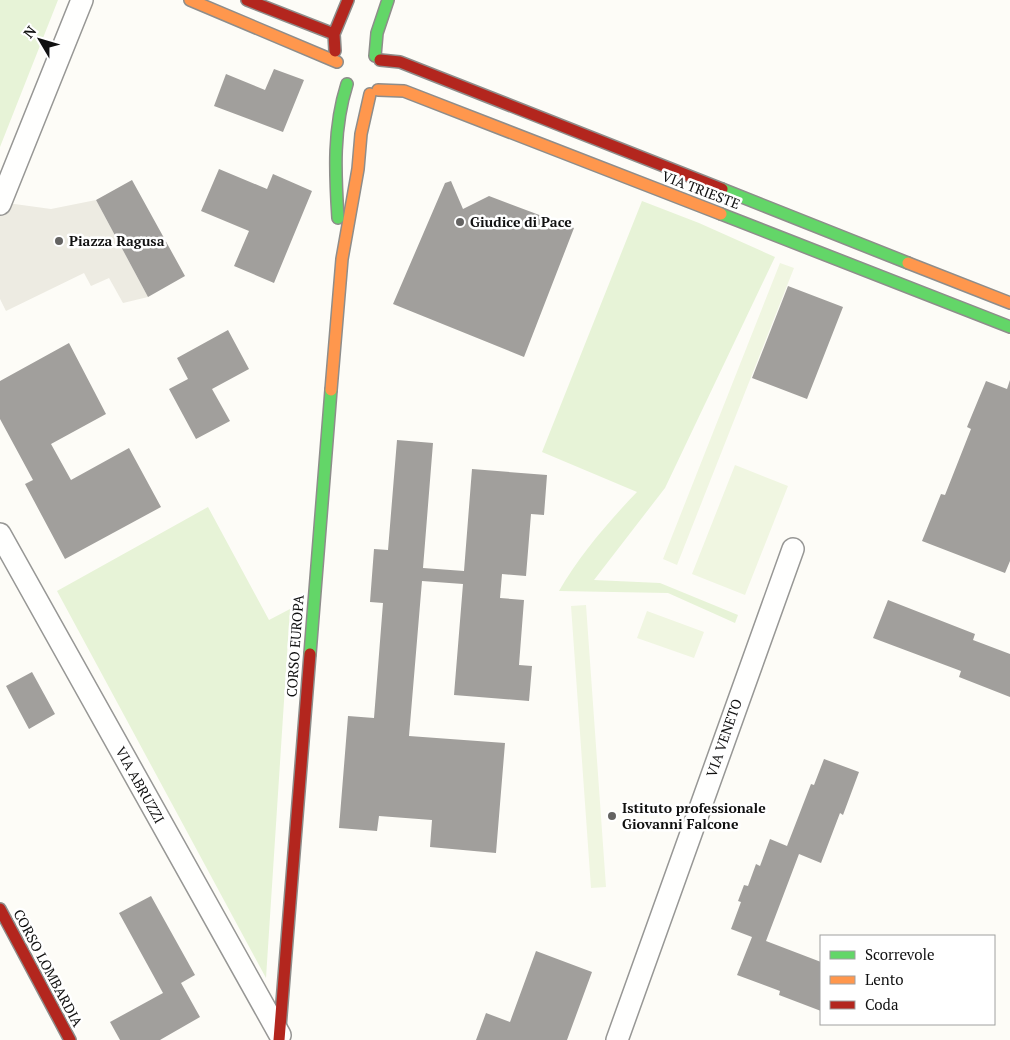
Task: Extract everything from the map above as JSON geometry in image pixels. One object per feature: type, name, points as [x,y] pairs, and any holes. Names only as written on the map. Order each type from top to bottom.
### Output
[{"type":"street","points":[[0,203],[82,0]]},
{"type":"street","points":[[190,0],[342,63]]},
{"type":"street","points":[[247,0],[334,34]]},
{"type":"street","points":[[342,259],[337,201],[338,115],[346,81],[342,63],[334,46],[334,34],[348,0]]},
{"type":"street","points":[[342,259],[358,169],[361,134],[374,92],[385,75],[377,58],[377,33],[388,0]]},
{"type":"street","name":"VIA TRIESTE","points":[[362,54],[400,62],[1010,303]]},
{"type":"street","points":[[346,81],[357,93],[374,92]]},
{"type":"street","name":"VIA TRIESTE","points":[[374,92],[404,91],[1010,327]]},
{"type":"street","name":"CORSO EUROPA","points":[[280,1038],[333,346],[342,259]]},
{"type":"street","name":"VIA ABRUZZI","points":[[0,534],[280,1038]]},
{"type":"street","name":"VIA VENETO","points":[[617,1040],[792,549]]},
{"type":"street","name":"CORSO LOMBARDIA","points":[[0,909],[70,1040]]},
{"type":"green space","points":[[0,0],[58,0],[0,147]]},
{"type":"green space","points":[[642,201],[699,223],[775,257],[665,488],[594,580],[660,583],[738,615],[735,623],[668,593],[559,591],[595,539],[637,492],[542,452]]},
{"type":"green space","points":[[780,263],[794,268],[677,565],[663,559]]},
{"type":"green space","points":[[735,465],[788,486],[745,595],[692,574]]},
{"type":"green space","points":[[208,507],[269,620],[290,609],[266,978],[57,591]]},
{"type":"green space","points":[[586,605],[606,887],[591,888],[571,606]]},
{"type":"green space","points":[[647,611],[704,632],[694,658],[637,638]]},
{"type":"shaded area","name":"Piazza Ragusa","points":[[96,200],[148,297],[123,303],[109,278],[91,286],[84,273],[6,311],[0,299],[0,202],[51,209]]},
{"type":"building","points":[[274,69],[304,80],[283,132],[214,106],[226,74],[265,90]]},
{"type":"building","points":[[219,169],[267,189],[273,174],[312,191],[274,283],[234,266],[249,231],[201,211]]},
{"type":"building","points":[[132,180],[185,276],[148,297],[96,200]]},
{"type":"building","points":[[451,181],[463,209],[489,196],[574,228],[524,357],[393,304],[445,183]]},
{"type":"building","points":[[788,286],[843,307],[807,399],[752,378]]},
{"type":"building","points":[[228,330],[249,369],[212,389],[230,421],[196,439],[169,389],[188,379],[177,358]]},
{"type":"building","points":[[69,343],[106,414],[51,444],[71,480],[129,448],[161,507],[65,559],[25,484],[33,480],[0,419],[0,381]]},
{"type":"building","points":[[1010,380],[1010,561],[1005,573],[922,541],[941,494],[945,495],[971,429],[967,427],[986,381],[1007,389]]},
{"type":"building","points":[[397,440],[433,443],[423,568],[464,571],[472,469],[547,475],[544,515],[531,514],[526,576],[502,574],[500,598],[524,600],[519,665],[532,666],[529,701],[454,695],[463,584],[422,581],[409,736],[505,743],[496,853],[430,847],[432,820],[379,816],[377,831],[339,828],[348,716],[374,718],[383,603],[370,602],[374,549],[388,550]]},
{"type":"building","points":[[888,600],[975,634],[973,640],[1010,654],[1010,697],[959,677],[961,671],[873,638]]},
{"type":"building","points":[[32,672],[55,714],[29,729],[6,686]]},
{"type":"building","points":[[824,759],[859,772],[843,815],[840,813],[821,863],[799,854],[766,941],[820,962],[820,1011],[779,995],[780,991],[737,975],[752,937],[731,929],[741,902],[738,901],[744,885],[748,886],[756,864],[760,866],[770,839],[787,846],[811,784],[814,785]]},
{"type":"building","points":[[151,896],[195,975],[181,983],[200,1017],[160,1040],[120,1040],[110,1022],[163,993],[119,913]]},
{"type":"building","points":[[536,951],[592,972],[567,1040],[476,1040],[486,1013],[510,1022]]},
{"type":"traffic: fast","points":[[375,56],[377,33],[388,0]]},
{"type":"traffic: fast","points":[[338,218],[336,184],[337,134],[342,101],[347,84]]},
{"type":"traffic: fast","points":[[722,189],[908,263]]},
{"type":"traffic: fast","points":[[721,214],[1010,327]]},
{"type":"traffic: fast","points":[[310,654],[331,390]]},
{"type":"traffic: slow","points":[[190,0],[337,62]]},
{"type":"traffic: slow","points":[[378,90],[404,91],[721,214]]},
{"type":"traffic: slow","points":[[331,390],[342,259],[358,169],[361,134],[370,94]]},
{"type":"traffic: slow","points":[[908,263],[1010,303]]},
{"type":"traffic: jam","points":[[247,0],[334,34]]},
{"type":"traffic: jam","points":[[335,51],[334,34],[348,0]]},
{"type":"traffic: jam","points":[[380,60],[400,62],[722,189]]},
{"type":"traffic: jam","points":[[279,1040],[310,654]]},
{"type":"traffic: jam","points":[[0,909],[70,1040]]},
{"type":"place","name":"Giudice di Pace","points":[[460,222]]},
{"type":"place","name":"Piazza Ragusa","points":[[59,241]]},
{"type":"place","name":"Istituto professionale Giovanni Falcone","points":[[612,816]]}]
